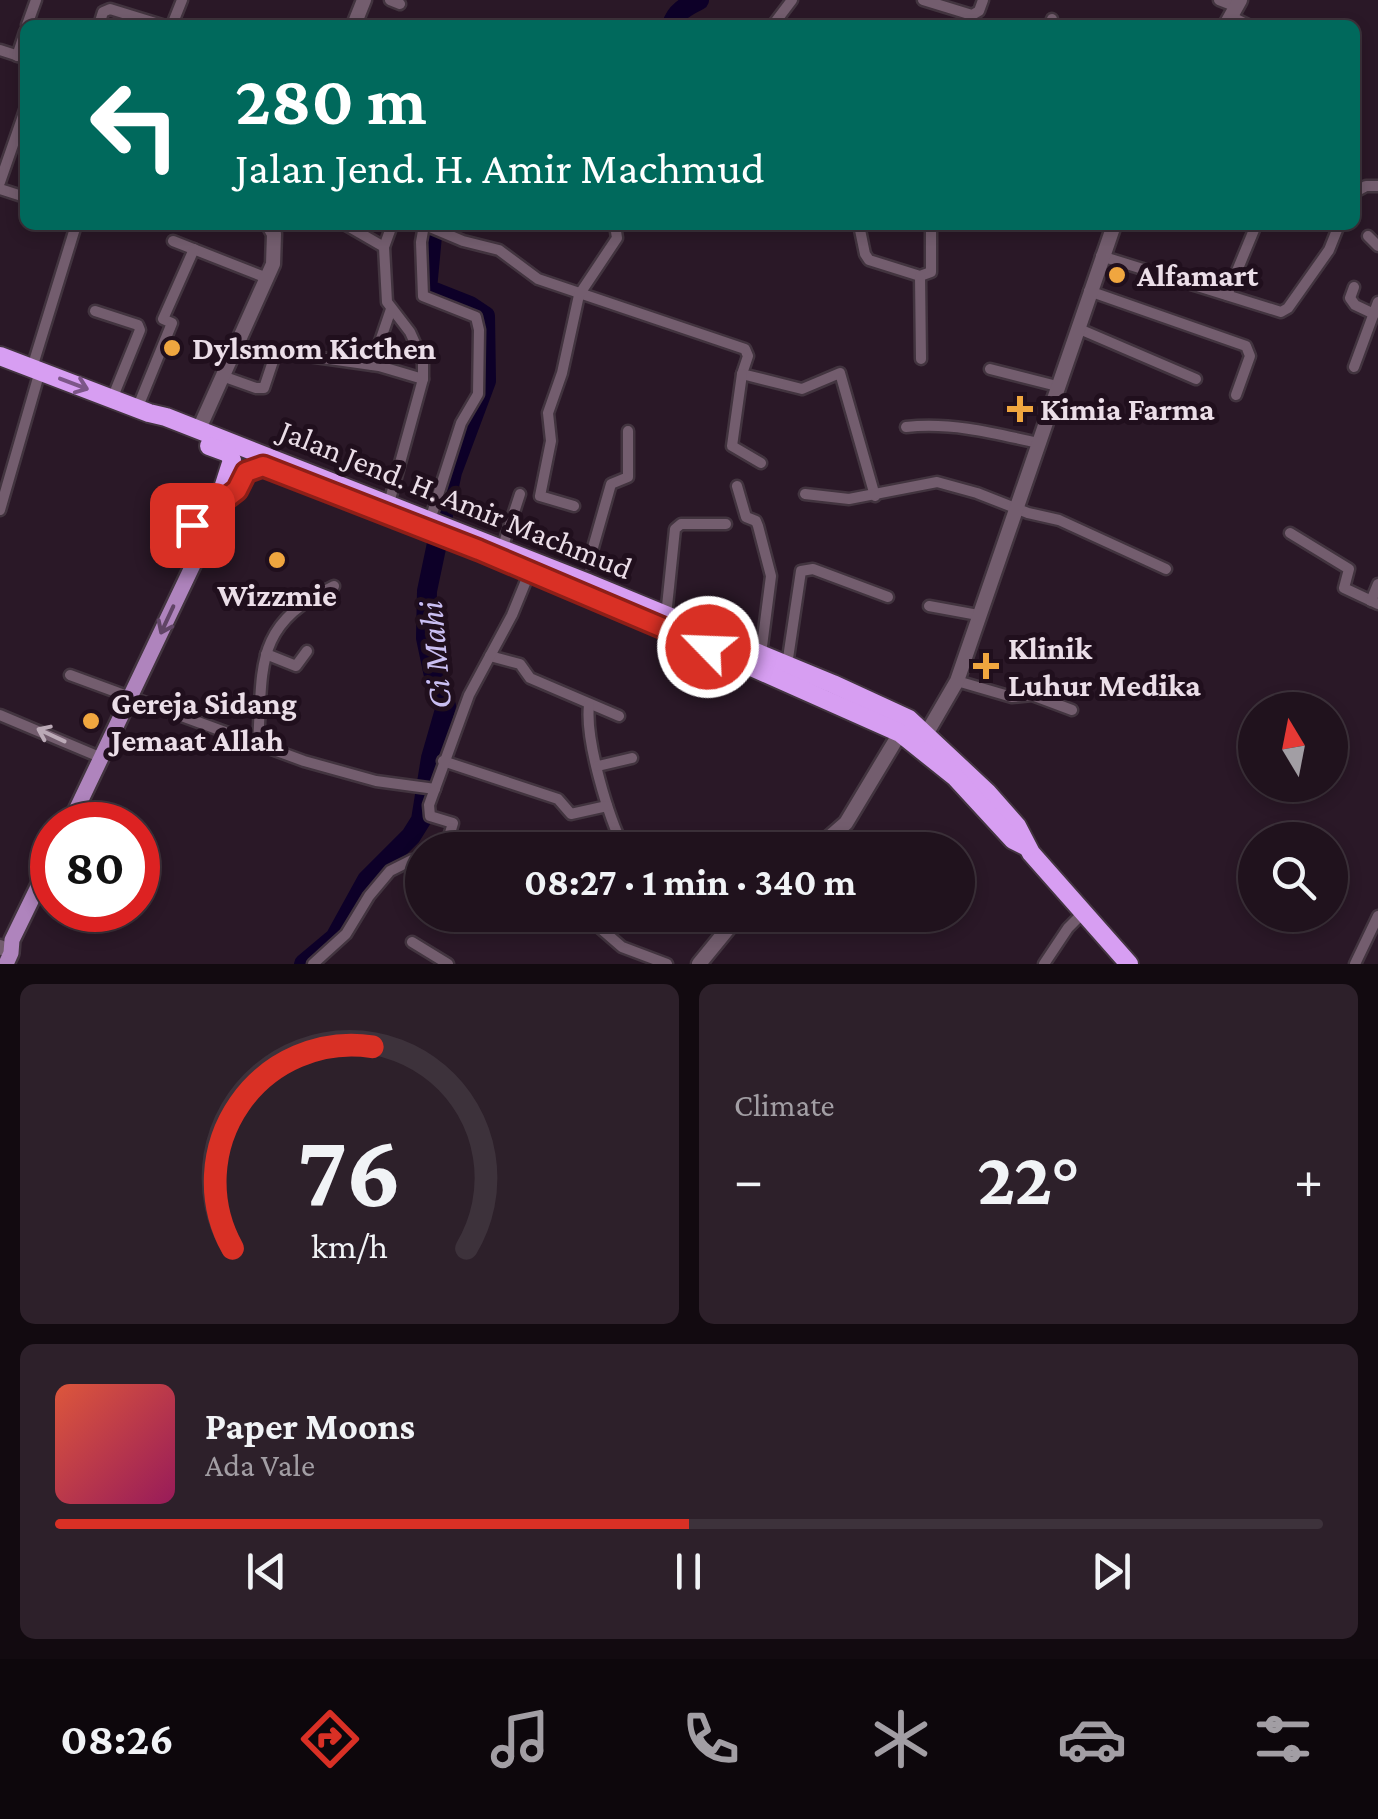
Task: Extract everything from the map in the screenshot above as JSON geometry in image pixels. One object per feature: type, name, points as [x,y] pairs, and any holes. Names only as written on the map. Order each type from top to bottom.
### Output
[{"type":"highway","name":"Jalan Jend. H. Amir Machmud","points":[[0,356],[389,504],[530,571],[825,697],[904,726]]},
{"type":"highway","name":"Jalan Jend. H. Amir Machmud","points":[[143,411],[163,427],[230,456],[232,464],[224,485],[224,500]]},
{"type":"highway","name":"Jalan Jend. H. Amir Machmud","points":[[224,500],[237,490],[246,472],[263,466],[589,577],[666,616],[787,665],[904,726],[994,800],[1022,833],[1027,848],[1128,964]]},
{"type":"main road","points":[[198,429],[267,278],[275,249],[270,230]]},
{"type":"main road","points":[[923,740],[957,681],[1112,230]]},
{"type":"main road","points":[[80,802],[224,500]]},
{"type":"main road","points":[[836,832],[846,824],[904,726]]},
{"type":"main road","points":[[4,950],[30,900]]},
{"type":"main road","points":[[699,964],[725,932]]},
{"type":"street","points":[[777,20],[792,0]]},
{"type":"street","points":[[923,0],[972,15],[979,11],[983,0]]},
{"type":"street","points":[[1219,0],[1234,12]]},
{"type":"street","points":[[101,20],[103,12],[110,10],[145,20]]},
{"type":"street","points":[[0,185],[6,147],[20,120]]},
{"type":"street","points":[[0,510],[75,230]]},
{"type":"street","points":[[355,230],[384,247]]},
{"type":"street","points":[[389,504],[424,379],[423,362],[410,332],[386,294],[384,247],[390,230]]},
{"type":"street","points":[[425,230],[421,242],[423,296],[476,317],[479,330],[478,394],[461,423],[440,528]]},
{"type":"street","points":[[442,230],[463,241],[499,250],[538,279],[745,349],[748,352],[732,446],[761,463]]},
{"type":"street","points":[[574,506],[540,496],[551,442],[548,413],[562,373],[580,294],[616,238],[615,230]]},
{"type":"street","points":[[861,230],[864,254],[869,260],[920,276],[931,272],[932,230]]},
{"type":"street","points":[[1227,295],[1254,230]]},
{"type":"street","points":[[1101,256],[1284,312],[1329,250],[1338,230]]},
{"type":"street","points":[[1368,236],[1378,246]]},
{"type":"street","points":[[174,241],[267,278]]},
{"type":"street","points":[[143,411],[172,323],[163,319],[194,249]]},
{"type":"street","points":[[920,276],[920,360]]},
{"type":"street","points":[[1354,287],[1352,303],[1376,308],[1354,367]]},
{"type":"street","points":[[1090,291],[1246,346],[1250,356],[1236,395]]},
{"type":"street","points":[[372,365],[392,309]]},
{"type":"street","points":[[95,311],[140,330],[112,399]]},
{"type":"street","points":[[1077,328],[1196,378]]},
{"type":"street","points":[[225,377],[264,388],[272,361],[280,352],[372,365],[424,379]]},
{"type":"street","points":[[990,369],[1057,386]]},
{"type":"street","points":[[742,374],[802,389],[840,373],[875,496]]},
{"type":"street","points":[[906,426],[961,427],[1038,443]]},
{"type":"street","points":[[592,551],[611,484],[628,477],[628,431]]},
{"type":"street","points":[[805,494],[849,499],[937,482],[1060,520],[1166,569]]},
{"type":"street","points":[[736,486],[746,518],[756,521],[758,526],[770,576],[760,655]]},
{"type":"street","points":[[502,549],[520,494]]},
{"type":"street","points":[[158,508],[208,533]]},
{"type":"street","points":[[666,616],[676,529],[682,524],[726,524]]},
{"type":"street","points":[[1290,533],[1349,569],[1343,587],[1374,602],[1378,584]]},
{"type":"street","points":[[787,665],[801,571],[813,569],[888,597]]},
{"type":"street","points":[[451,832],[454,825],[429,813],[429,788],[444,761],[468,695],[512,615],[530,571]]},
{"type":"street","points":[[258,744],[260,670],[273,635],[285,618],[334,586]]},
{"type":"street","points":[[929,606],[978,616]]},
{"type":"street","points":[[266,654],[294,666],[307,650]]},
{"type":"street","points":[[490,656],[520,664],[530,678],[620,716]]},
{"type":"street","points":[[70,675],[345,773],[429,788]]},
{"type":"street","points":[[957,681],[1012,697],[1032,695],[1072,710]]},
{"type":"street","points":[[589,704],[590,743],[618,832]]},
{"type":"street","points":[[0,715],[102,758]]},
{"type":"street","points":[[598,766],[632,758]]},
{"type":"street","points":[[444,761],[558,799],[572,814],[608,806]]},
{"type":"street","points":[[312,964],[346,934],[390,871],[405,864]]},
{"type":"street","points":[[1044,964],[1084,912]]},
{"type":"street","points":[[1355,964],[1378,916]]},
{"type":"street","points":[[607,932],[622,946],[667,964]]},
{"type":"street","points":[[412,942],[433,961],[448,964]]},
{"type":"waterway","name":"Ci Mahi","points":[[674,20],[699,0]]},
{"type":"waterway","name":"Ci Mahi","points":[[304,964],[335,938],[367,880],[411,836],[421,820],[431,758],[446,706],[434,676],[426,638],[427,591],[452,472],[486,381],[485,316],[427,289],[433,230]]},
{"type":"tunnel","points":[[590,571],[592,551]]},
{"type":"place","name":"Alfamart","points":[[1117,275]]},
{"type":"place","name":"Dylsmom Kicthen","points":[[172,348]]},
{"type":"place","name":"Kimia Farma","points":[[1020,409]]},
{"type":"place","name":"Wizzmie","points":[[277,560]]},
{"type":"place","name":"Klinik Luhur Medika","points":[[986,666]]},
{"type":"place","name":"Gereja Sidang Jemaat Allah","points":[[91,721]]},
{"type":"route","points":[[192,525],[208,533],[224,500],[237,490],[246,472],[263,466],[479,550],[708,647]]}]
